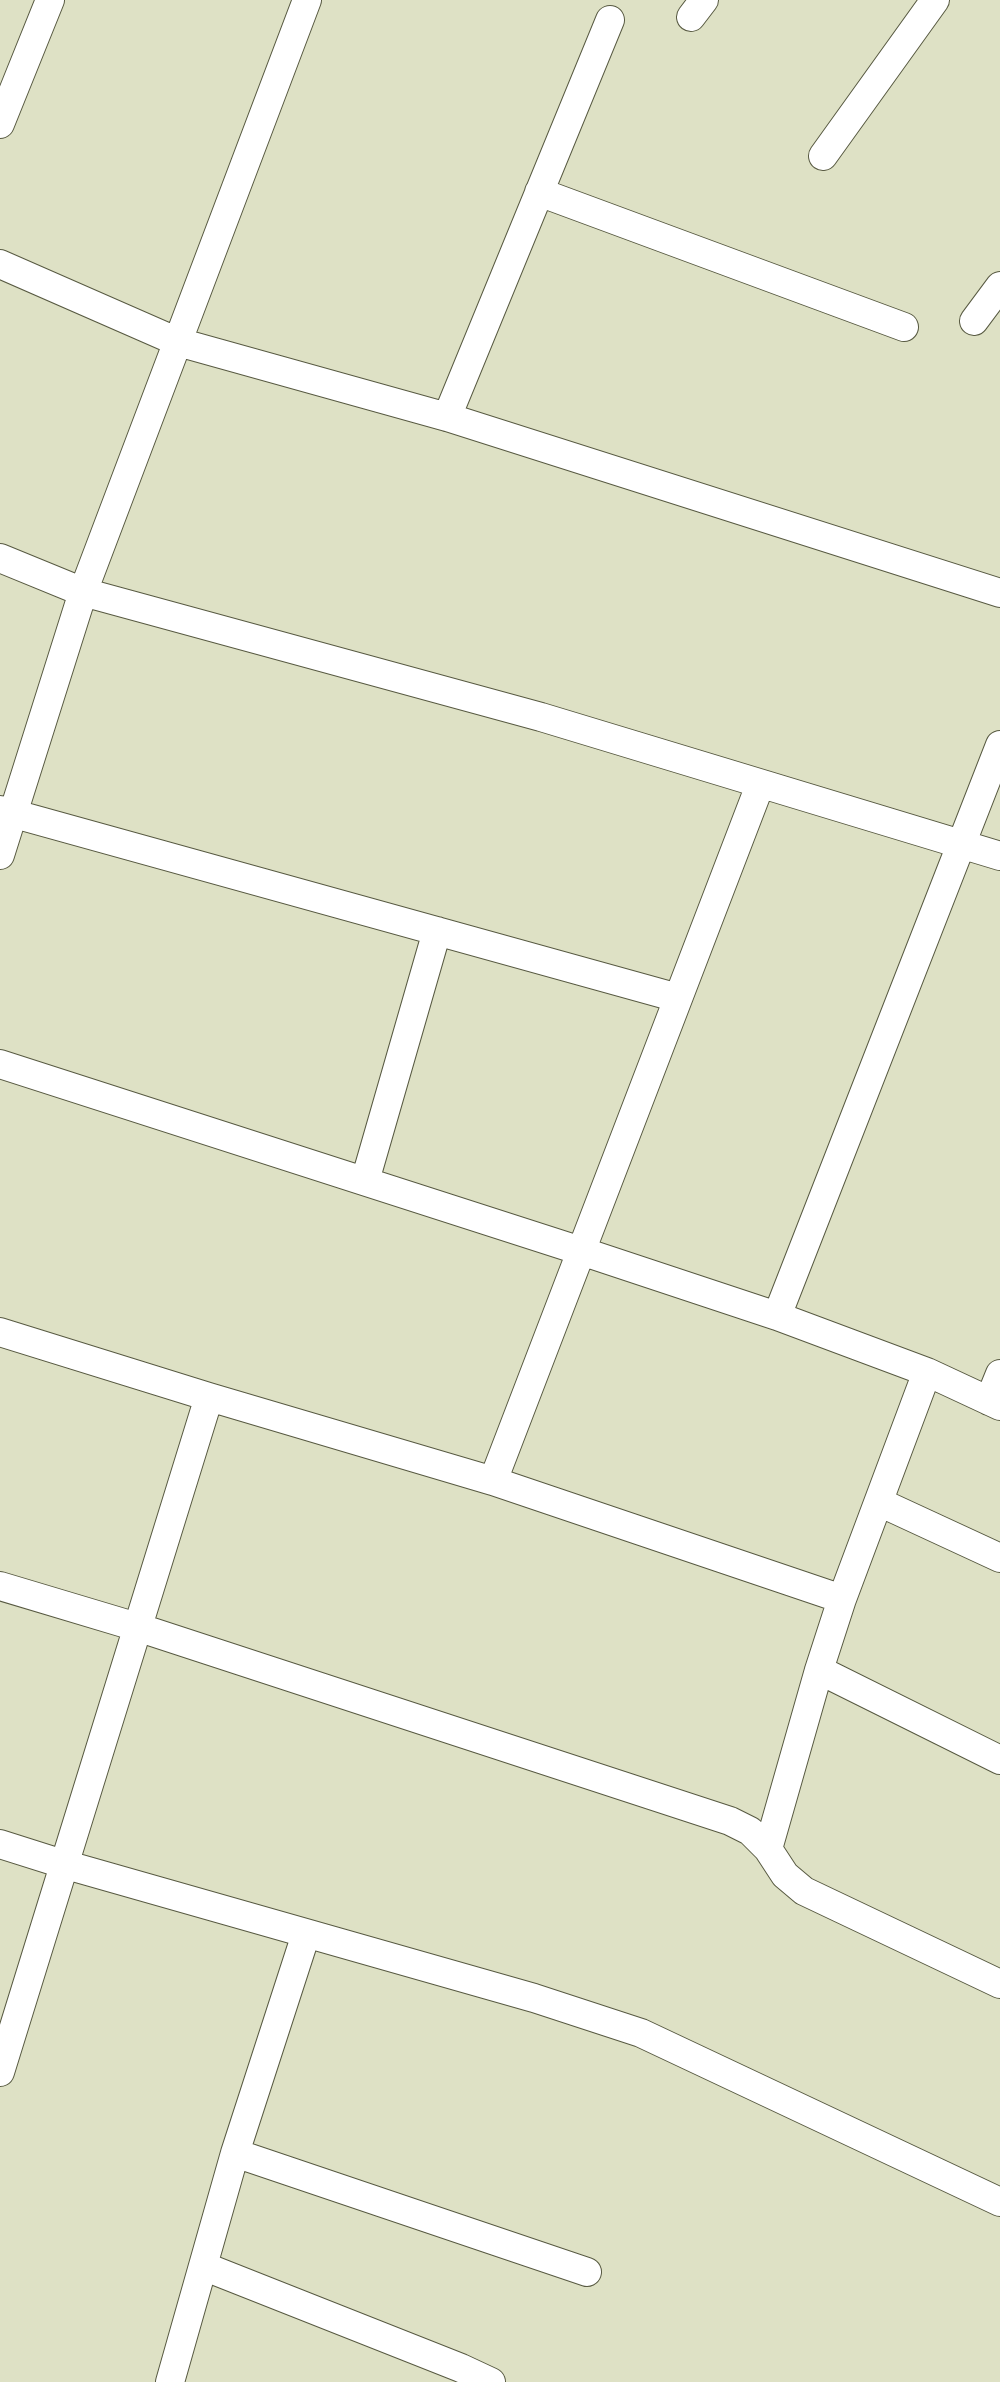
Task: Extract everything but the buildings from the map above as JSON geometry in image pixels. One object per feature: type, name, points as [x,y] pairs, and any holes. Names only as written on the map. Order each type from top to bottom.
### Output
[{"type":"street","points":[[0,124],[50,0]]},
{"type":"street","points":[[0,855],[6,812],[83,592],[307,0]]},
{"type":"street","points":[[823,156],[935,0]]},
{"type":"street","points":[[447,417],[610,20]]},
{"type":"street","points":[[539,192],[904,327]]},
{"type":"street","points":[[0,264],[178,342],[447,417],[1000,592]]},
{"type":"street","points":[[974,321],[1000,286]]},
{"type":"street","points":[[0,558],[83,592],[541,717],[760,785],[1000,856]]},
{"type":"street","points":[[777,1316],[1000,745]]},
{"type":"street","points":[[493,1481],[760,785]]},
{"type":"street","points":[[6,812],[678,998]]},
{"type":"street","points":[[365,1181],[437,932]]},
{"type":"street","points":[[0,1064],[777,1316],[927,1372],[995,1403],[1000,1374]]},
{"type":"street","points":[[0,1332],[209,1397],[493,1481],[842,1599]]},
{"type":"street","points":[[768,1849],[819,1670],[842,1599],[927,1372]]},
{"type":"street","points":[[0,2072],[209,1397]]},
{"type":"street","points":[[879,1502],[1000,1558]]},
{"type":"street","points":[[0,1586],[137,1627],[730,1821],[750,1831],[768,1849],[785,1875],[804,1891],[1000,1984]]},
{"type":"street","points":[[819,1670],[1000,1760]]},
{"type":"street","points":[[0,1844],[63,1864],[534,1998],[641,2033],[1000,2202]]},
{"type":"street","points":[[170,2382],[235,2153],[306,1934]]},
{"type":"street","points":[[235,2153],[587,2272]]},
{"type":"street","points":[[203,2266],[461,2368],[491,2382]]}]
